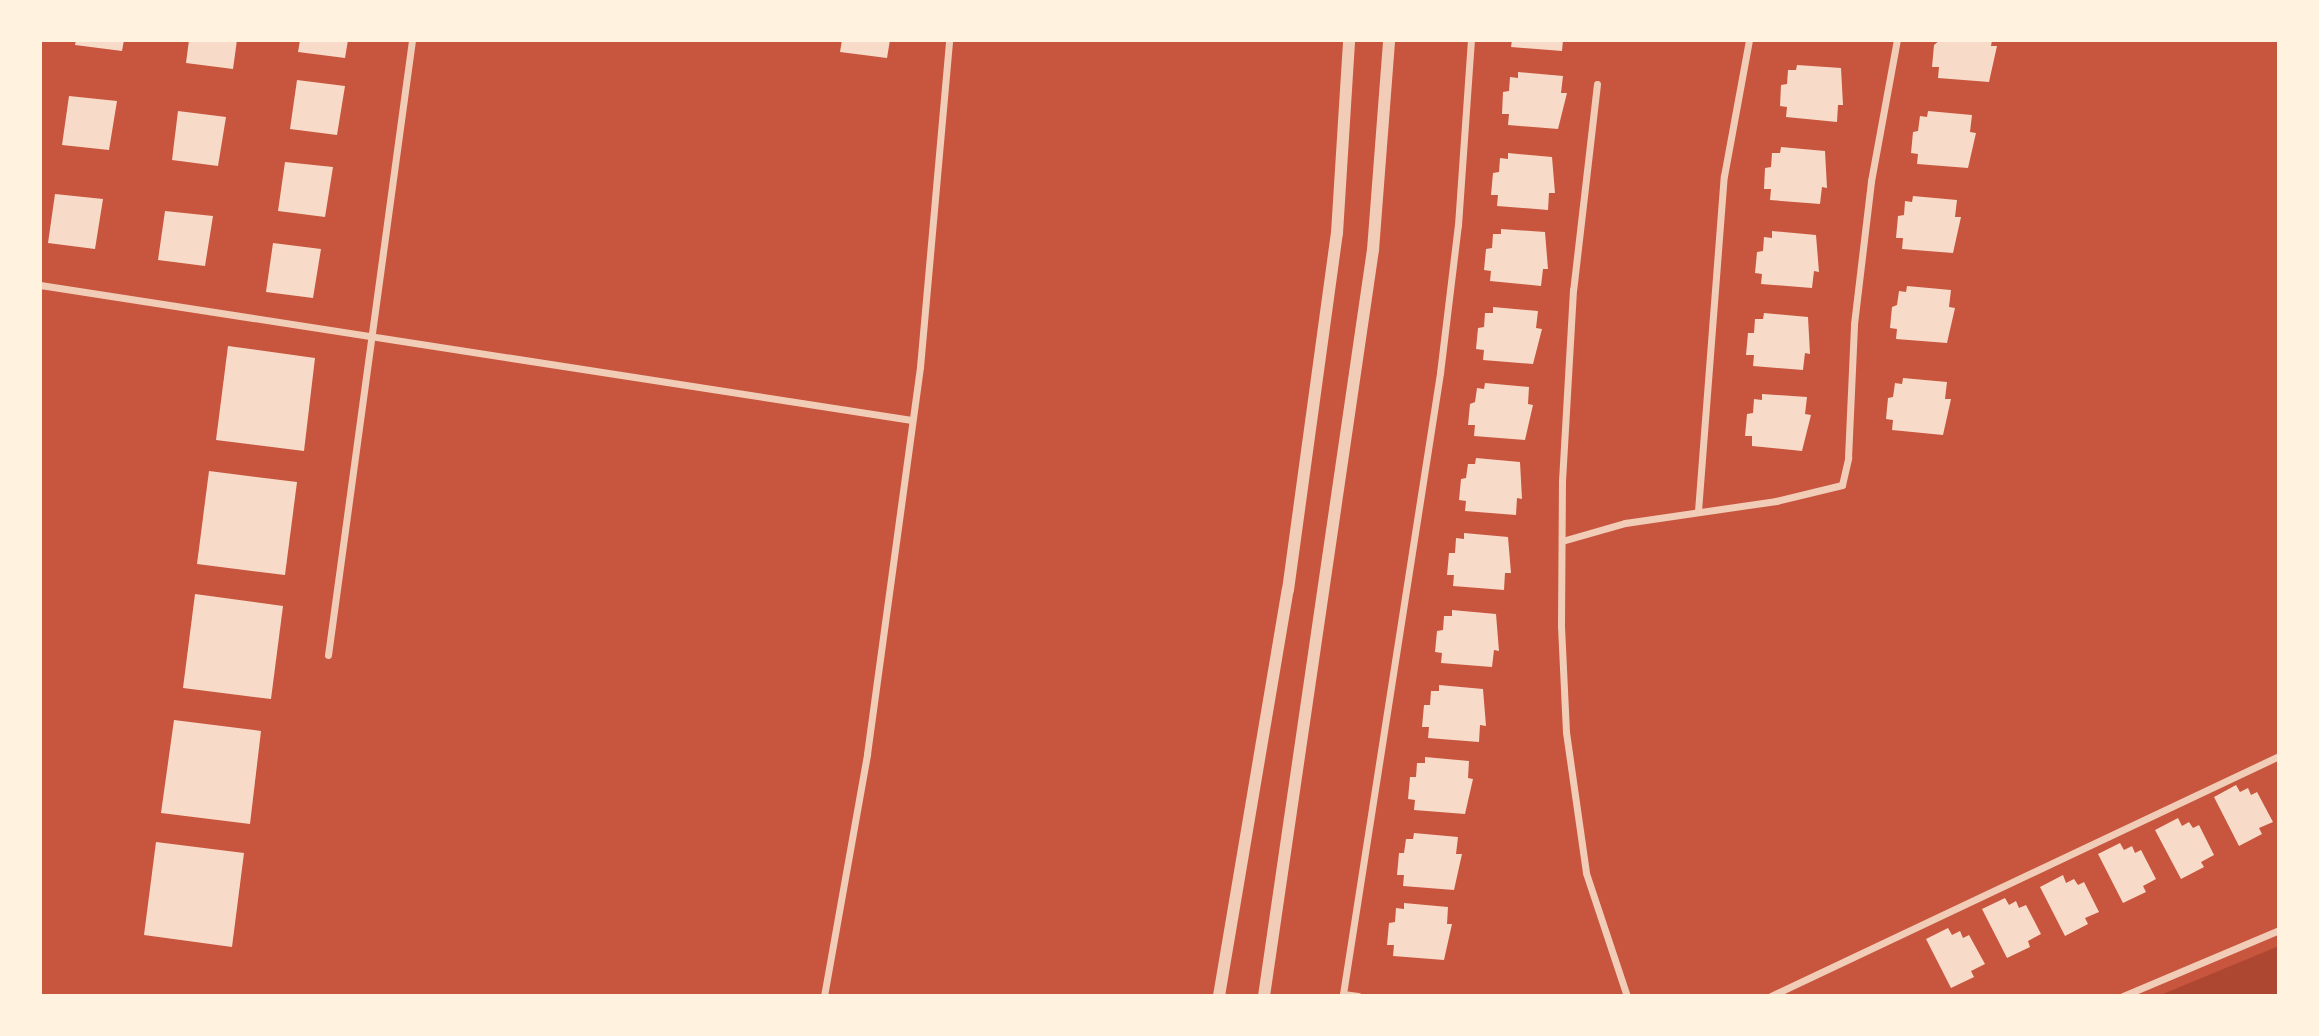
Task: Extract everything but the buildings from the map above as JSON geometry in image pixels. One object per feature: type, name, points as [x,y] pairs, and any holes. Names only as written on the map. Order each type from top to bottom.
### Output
[{"type":"street","points":[[328,655],[368,336],[412,40]]},
{"type":"street","points":[[824,996],[867,754],[912,420],[949,40]]},
{"type":"street","points":[[1219,996],[1288,590],[1337,233],[1349,40]]},
{"type":"street","points":[[1264,996],[1373,250],[1389,40]]},
{"type":"street","points":[[1358,996],[1343,994],[1440,373],[1458,225],[1471,40]]},
{"type":"street","points":[[1698,511],[1724,176],[1749,40]]},
{"type":"street","points":[[1562,541],[1625,523],[1776,501],[1842,485],[1871,181],[1897,40]]},
{"type":"street","points":[[1597,84],[1573,290],[1562,541],[1566,732],[1586,873],[1626,996]]},
{"type":"street","points":[[40,285],[912,420]]},
{"type":"street","points":[[1771,996],[2278,759]]},
{"type":"street","points":[[2123,996],[2279,930]]},
{"type":"shaded area","points":[[2279,946],[2279,996],[2158,996]]}]
